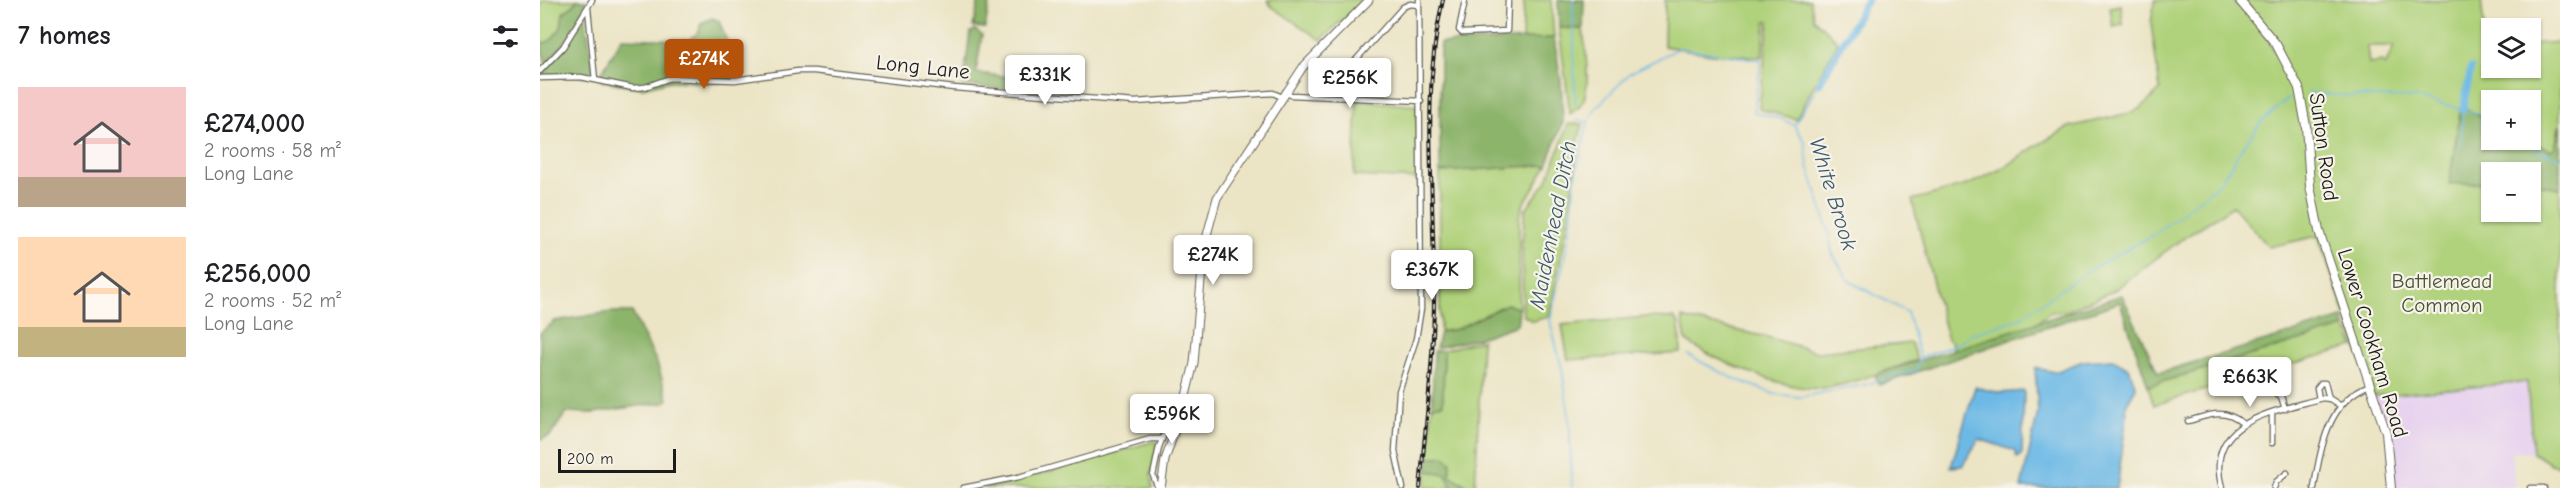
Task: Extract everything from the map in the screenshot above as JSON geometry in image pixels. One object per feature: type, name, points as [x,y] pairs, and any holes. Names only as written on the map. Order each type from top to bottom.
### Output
[{"type":"main road","points":[[1159,488],[1194,363],[1204,246],[1217,198],[1283,94],[1303,67],[1370,0]]},
{"type":"main road","name":"Sutton Road","points":[[2239,0],[2276,44],[2299,88],[2306,126],[2310,186],[2323,244]]},
{"type":"main road","name":"Lower Cookham Road","points":[[2323,244],[2386,433],[2391,488]]},
{"type":"street","points":[[540,71],[564,47],[592,0]]},
{"type":"street","points":[[1465,0],[1459,30],[1462,33],[1507,31],[1508,0]]},
{"type":"street","points":[[1341,69],[1356,69],[1354,62],[1403,7],[1418,2],[1421,101],[1421,309],[1416,339],[1399,391],[1395,451],[1403,488]]},
{"type":"street","points":[[588,8],[597,81]]},
{"type":"street","name":"Long Lane","points":[[540,78],[581,77],[633,88],[645,87],[670,78],[735,80],[798,71],[814,71],[954,88],[1135,102],[1273,93],[1421,101]]},
{"type":"street","points":[[2319,399],[2317,388],[2321,382],[2325,383],[2329,399]]},
{"type":"street","points":[[2314,488],[2321,448],[2328,427],[2341,406],[2360,388],[2370,385]]},
{"type":"street","points":[[2281,396],[2285,409]]},
{"type":"street","points":[[2222,488],[2218,474],[2220,451],[2228,437],[2242,423],[2319,399],[2329,399],[2341,406]]},
{"type":"street","points":[[1159,488],[1153,476],[1162,439],[1172,414],[1184,404]]},
{"type":"street","points":[[2188,421],[2222,413],[2232,415],[2242,423]]},
{"type":"street","points":[[2271,443],[2272,413]]},
{"type":"street","points":[[963,488],[1019,477],[1150,439],[1162,439]]},
{"type":"street","points":[[2274,488],[2287,473]]},
{"type":"street","points":[[2530,488],[2544,488]]},
{"type":"shaded area","points":[[2527,382],[2533,453],[2512,452],[2515,488],[2393,488],[2388,443],[2393,437],[2391,428],[2388,427],[2373,396]]},
{"type":"green space","points":[[544,0],[577,0],[563,13],[561,28],[550,41],[540,44],[540,4]]},
{"type":"green space","points":[[577,0],[587,0],[572,33],[546,64],[540,44],[550,41],[561,28],[563,13]]},
{"type":"green space","points":[[979,0],[990,0],[985,28],[973,27]]},
{"type":"green space","points":[[1267,0],[1364,0],[1321,40],[1271,6]]},
{"type":"green space","points":[[1524,0],[1551,0],[1554,38],[1522,40]]},
{"type":"green space","points":[[1558,0],[1584,0],[1583,29],[1559,28]]},
{"type":"green space","points":[[1665,0],[1810,0],[1814,19],[1838,42],[1796,119],[1759,109],[1769,21],[1766,21],[1762,57],[1712,54],[1664,46]]},
{"type":"green space","name":"Battlemead Common","points":[[2155,0],[2232,0],[2258,24],[2281,61],[2278,41],[2243,0],[2481,0],[2483,18],[2481,18],[2481,78],[2541,78],[2541,43],[2560,42],[2560,466],[2551,464],[2533,453],[2527,382],[2373,396],[2318,236],[2269,247],[2233,206],[2182,239],[2113,291],[2067,311],[2051,312],[2031,326],[1954,355],[1952,344],[1947,338],[1912,200],[1970,184],[2007,166],[2069,127],[2134,112],[2160,90],[2151,23]],"holes":[[[2367,46],[2394,46],[2385,66],[2382,62],[2369,64]]]},
{"type":"green space","points":[[2121,5],[2123,25],[2113,27],[2110,7]]},
{"type":"green space","points":[[585,13],[594,76],[542,75],[574,35]]},
{"type":"green space","points":[[712,18],[719,21],[730,49],[732,81],[715,83],[670,81],[643,88],[601,81],[599,77],[622,38],[688,40],[699,32],[701,23]]},
{"type":"green space","points":[[1559,28],[1583,29],[1587,68],[1586,89],[1581,105],[1570,114]]},
{"type":"green space","points":[[975,30],[982,35],[976,73],[1079,85],[1073,95],[963,85],[970,33]]},
{"type":"green space","points":[[1554,38],[1561,81],[1563,122],[1547,165],[1440,172],[1440,43]]},
{"type":"green space","points":[[1357,100],[1417,106],[1418,179],[1354,176]]},
{"type":"green space","points":[[2461,106],[2481,117],[2481,150],[2541,150],[2541,146],[2550,150],[2555,148],[2560,123],[2560,188],[2541,185],[2541,162],[2481,162],[2481,183],[2449,184]]},
{"type":"green space","points":[[1570,124],[1583,124],[1578,141],[1569,217],[1549,317],[1532,321],[1523,315],[1522,243],[1525,210],[1547,181]]},
{"type":"green space","points":[[1547,165],[1523,205],[1519,218],[1519,309],[1507,304],[1457,329],[1440,332],[1440,172]]},
{"type":"green space","points":[[2122,295],[2158,373],[2343,318],[2345,327],[2148,386],[2120,302],[1879,385],[1875,375]]},
{"type":"green space","points":[[1507,304],[1519,309],[1517,325],[1479,338],[1436,348],[1440,332],[1457,329]]},
{"type":"green space","points":[[611,312],[632,312],[657,363],[668,399],[664,403],[594,413],[566,413],[550,436],[540,440],[540,333],[555,321]]},
{"type":"green space","points":[[1645,317],[1674,318],[1679,324],[1681,353],[1568,360],[1562,325]]},
{"type":"green space","points":[[1682,318],[1767,337],[1817,352],[1911,343],[1917,360],[1836,386],[1809,388],[1792,385],[1753,374],[1699,349],[1686,341]]},
{"type":"green space","points":[[2345,327],[2354,346],[2154,405],[2148,386]]},
{"type":"green space","points":[[1482,340],[1475,488],[1472,488],[1449,475],[1444,457],[1429,458],[1432,406],[1443,404],[1444,350]]},
{"type":"green space","points":[[1444,350],[1443,404],[1432,406],[1434,351]]},
{"type":"green space","points":[[1157,442],[1151,475],[1153,488],[983,488],[1056,470]]},
{"type":"green space","points":[[1444,456],[1451,462],[1450,475],[1469,488],[1452,488],[1446,474],[1427,471],[1429,458]]},
{"type":"green space","points":[[1427,471],[1446,474],[1452,488],[1425,488]]},
{"type":"water","points":[[2113,359],[2129,368],[2136,388],[2126,405],[2127,414],[2117,488],[2021,488],[2038,412],[2035,368],[2055,372],[2083,361]]},
{"type":"water","points":[[1975,387],[2000,393],[2024,391],[2022,455],[2017,458],[2015,451],[1979,439],[1962,466],[1951,467]]},
{"type":"waterway","points":[[1573,0],[1575,105]]},
{"type":"waterway","points":[[1819,84],[1867,0]]},
{"type":"waterway","name":"White Brook","points":[[1572,488],[1569,415],[1562,369],[1550,321],[1570,233],[1575,176],[1588,122],[1596,108],[1630,73],[1679,48],[1761,60],[1754,113],[1779,118],[1794,125],[1805,142],[1808,165],[1829,233],[1832,253],[1849,281],[1907,312],[1920,358],[1959,343],[1972,334],[2020,318],[2089,270],[2155,234],[2220,183],[2261,122],[2290,97]]},
{"type":"waterway","points":[[2463,109],[2471,68]]},
{"type":"waterway","points":[[1794,125],[1819,84]]},
{"type":"waterway","name":"White Brook","points":[[2308,92],[2346,96],[2416,98],[2481,115]]},
{"type":"waterway","points":[[2460,148],[2463,109]]},
{"type":"waterway","name":"Maidenhead Ditch","points":[[1576,120],[1588,122]]},
{"type":"waterway","name":"White Brook","points":[[2536,150],[2560,158]]},
{"type":"waterway","points":[[1688,355],[1730,377],[1774,394],[1800,397],[1864,385],[1916,370],[1920,358]]},
{"type":"railway","points":[[1420,488],[1430,386],[1434,309],[1430,105],[1436,35],[1443,0]]}]
